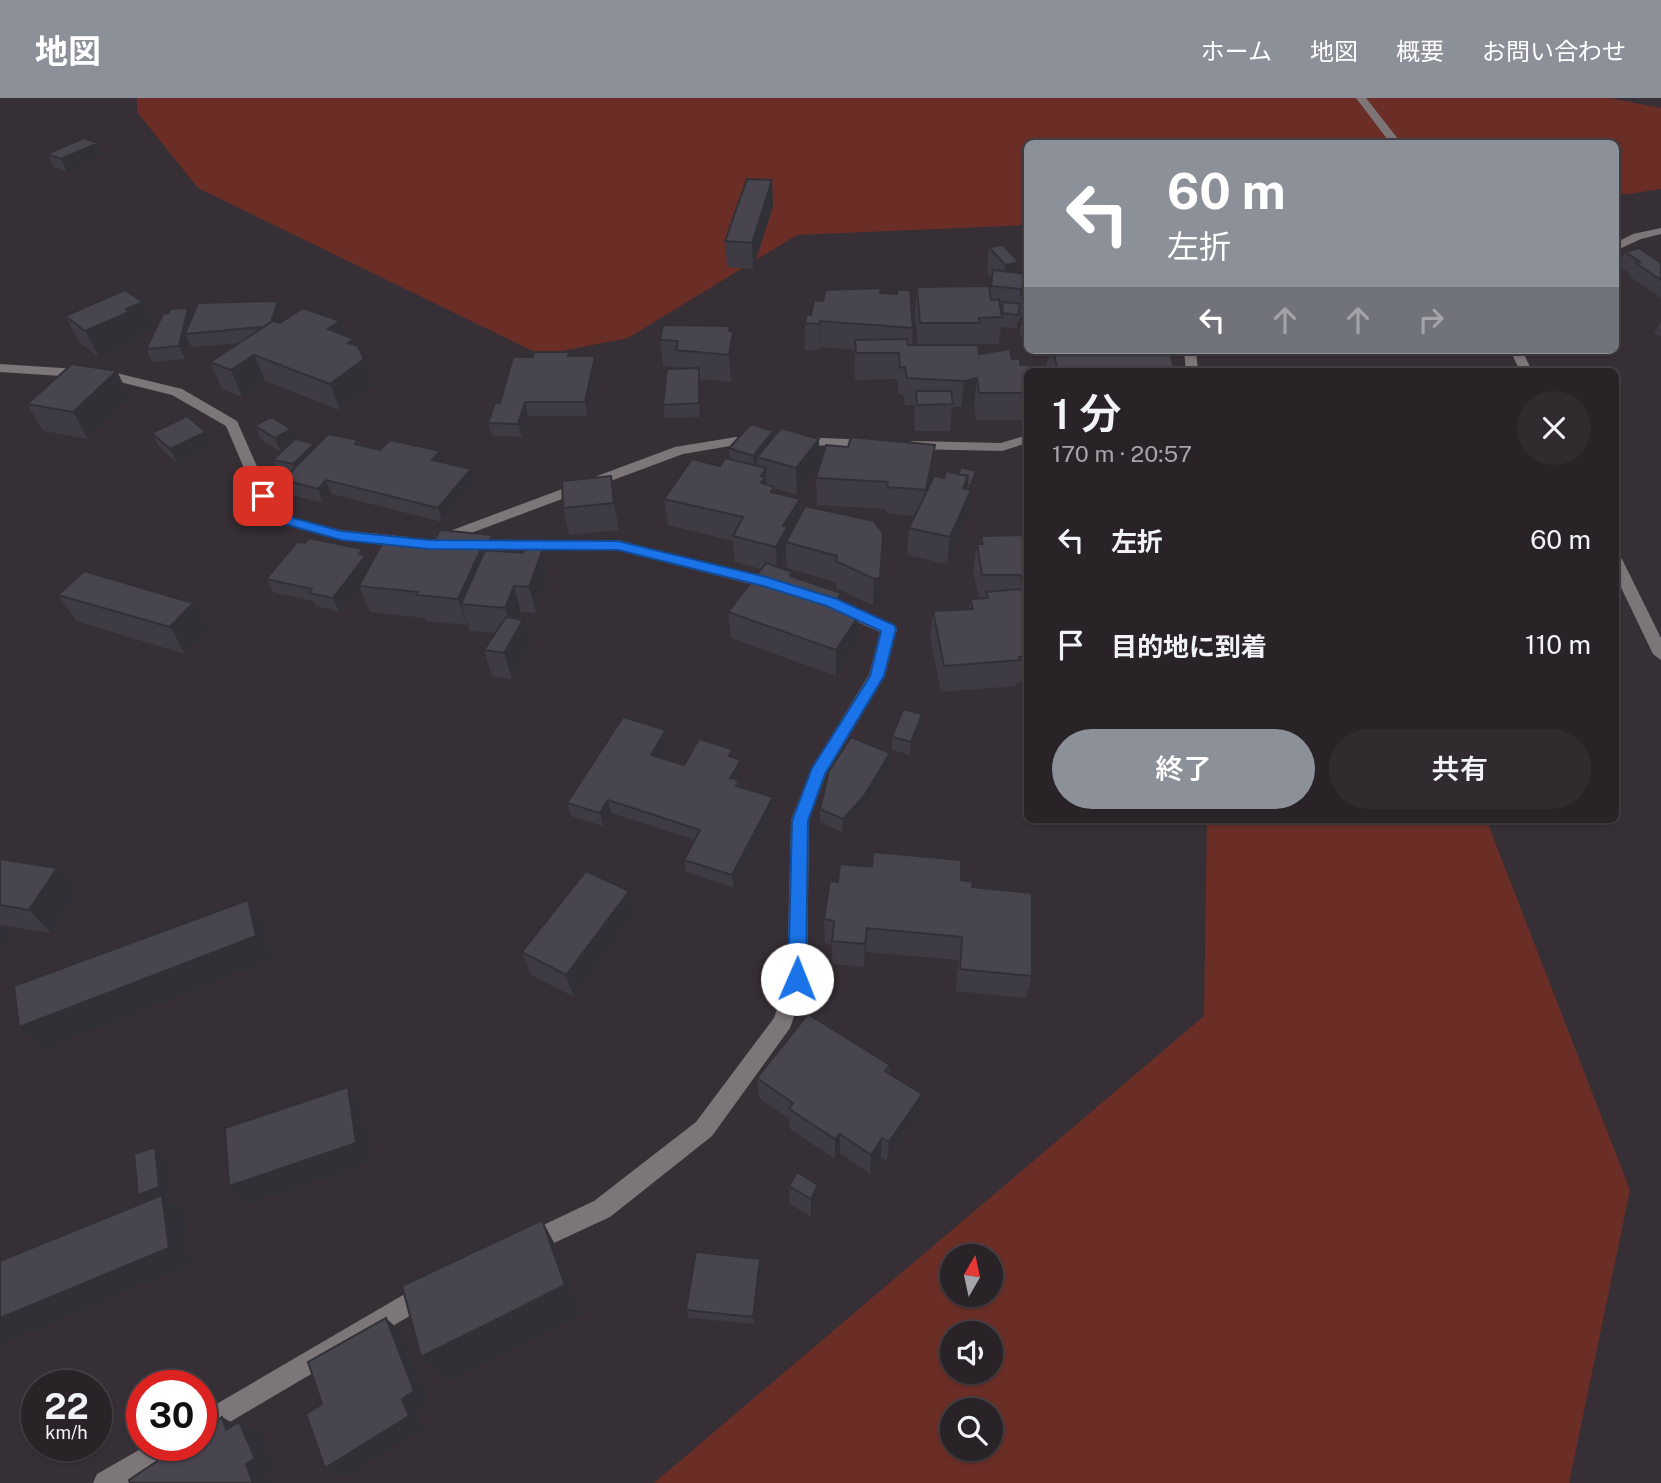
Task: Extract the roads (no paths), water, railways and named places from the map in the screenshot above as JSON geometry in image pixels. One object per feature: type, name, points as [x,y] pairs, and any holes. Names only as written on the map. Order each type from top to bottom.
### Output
[{"type":"street","points":[[1361,98],[1394,140]]},
{"type":"street","points":[[1619,246],[1637,236],[1661,231]]},
{"type":"street","points":[[0,368],[108,375],[177,392],[232,424],[263,496],[285,520],[341,535],[429,544],[618,545],[799,592],[832,603],[889,629],[877,676],[818,772],[800,821],[797,979],[783,1022],[704,1129],[602,1209],[516,1250]]},
{"type":"street","points":[[429,544],[680,450],[736,440],[1002,447],[1024,440]]},
{"type":"street","points":[[1619,567],[1661,654]]},
{"type":"street","points":[[217,1418],[443,1285]]},
{"type":"street","points":[[106,1483],[143,1461]]}]
